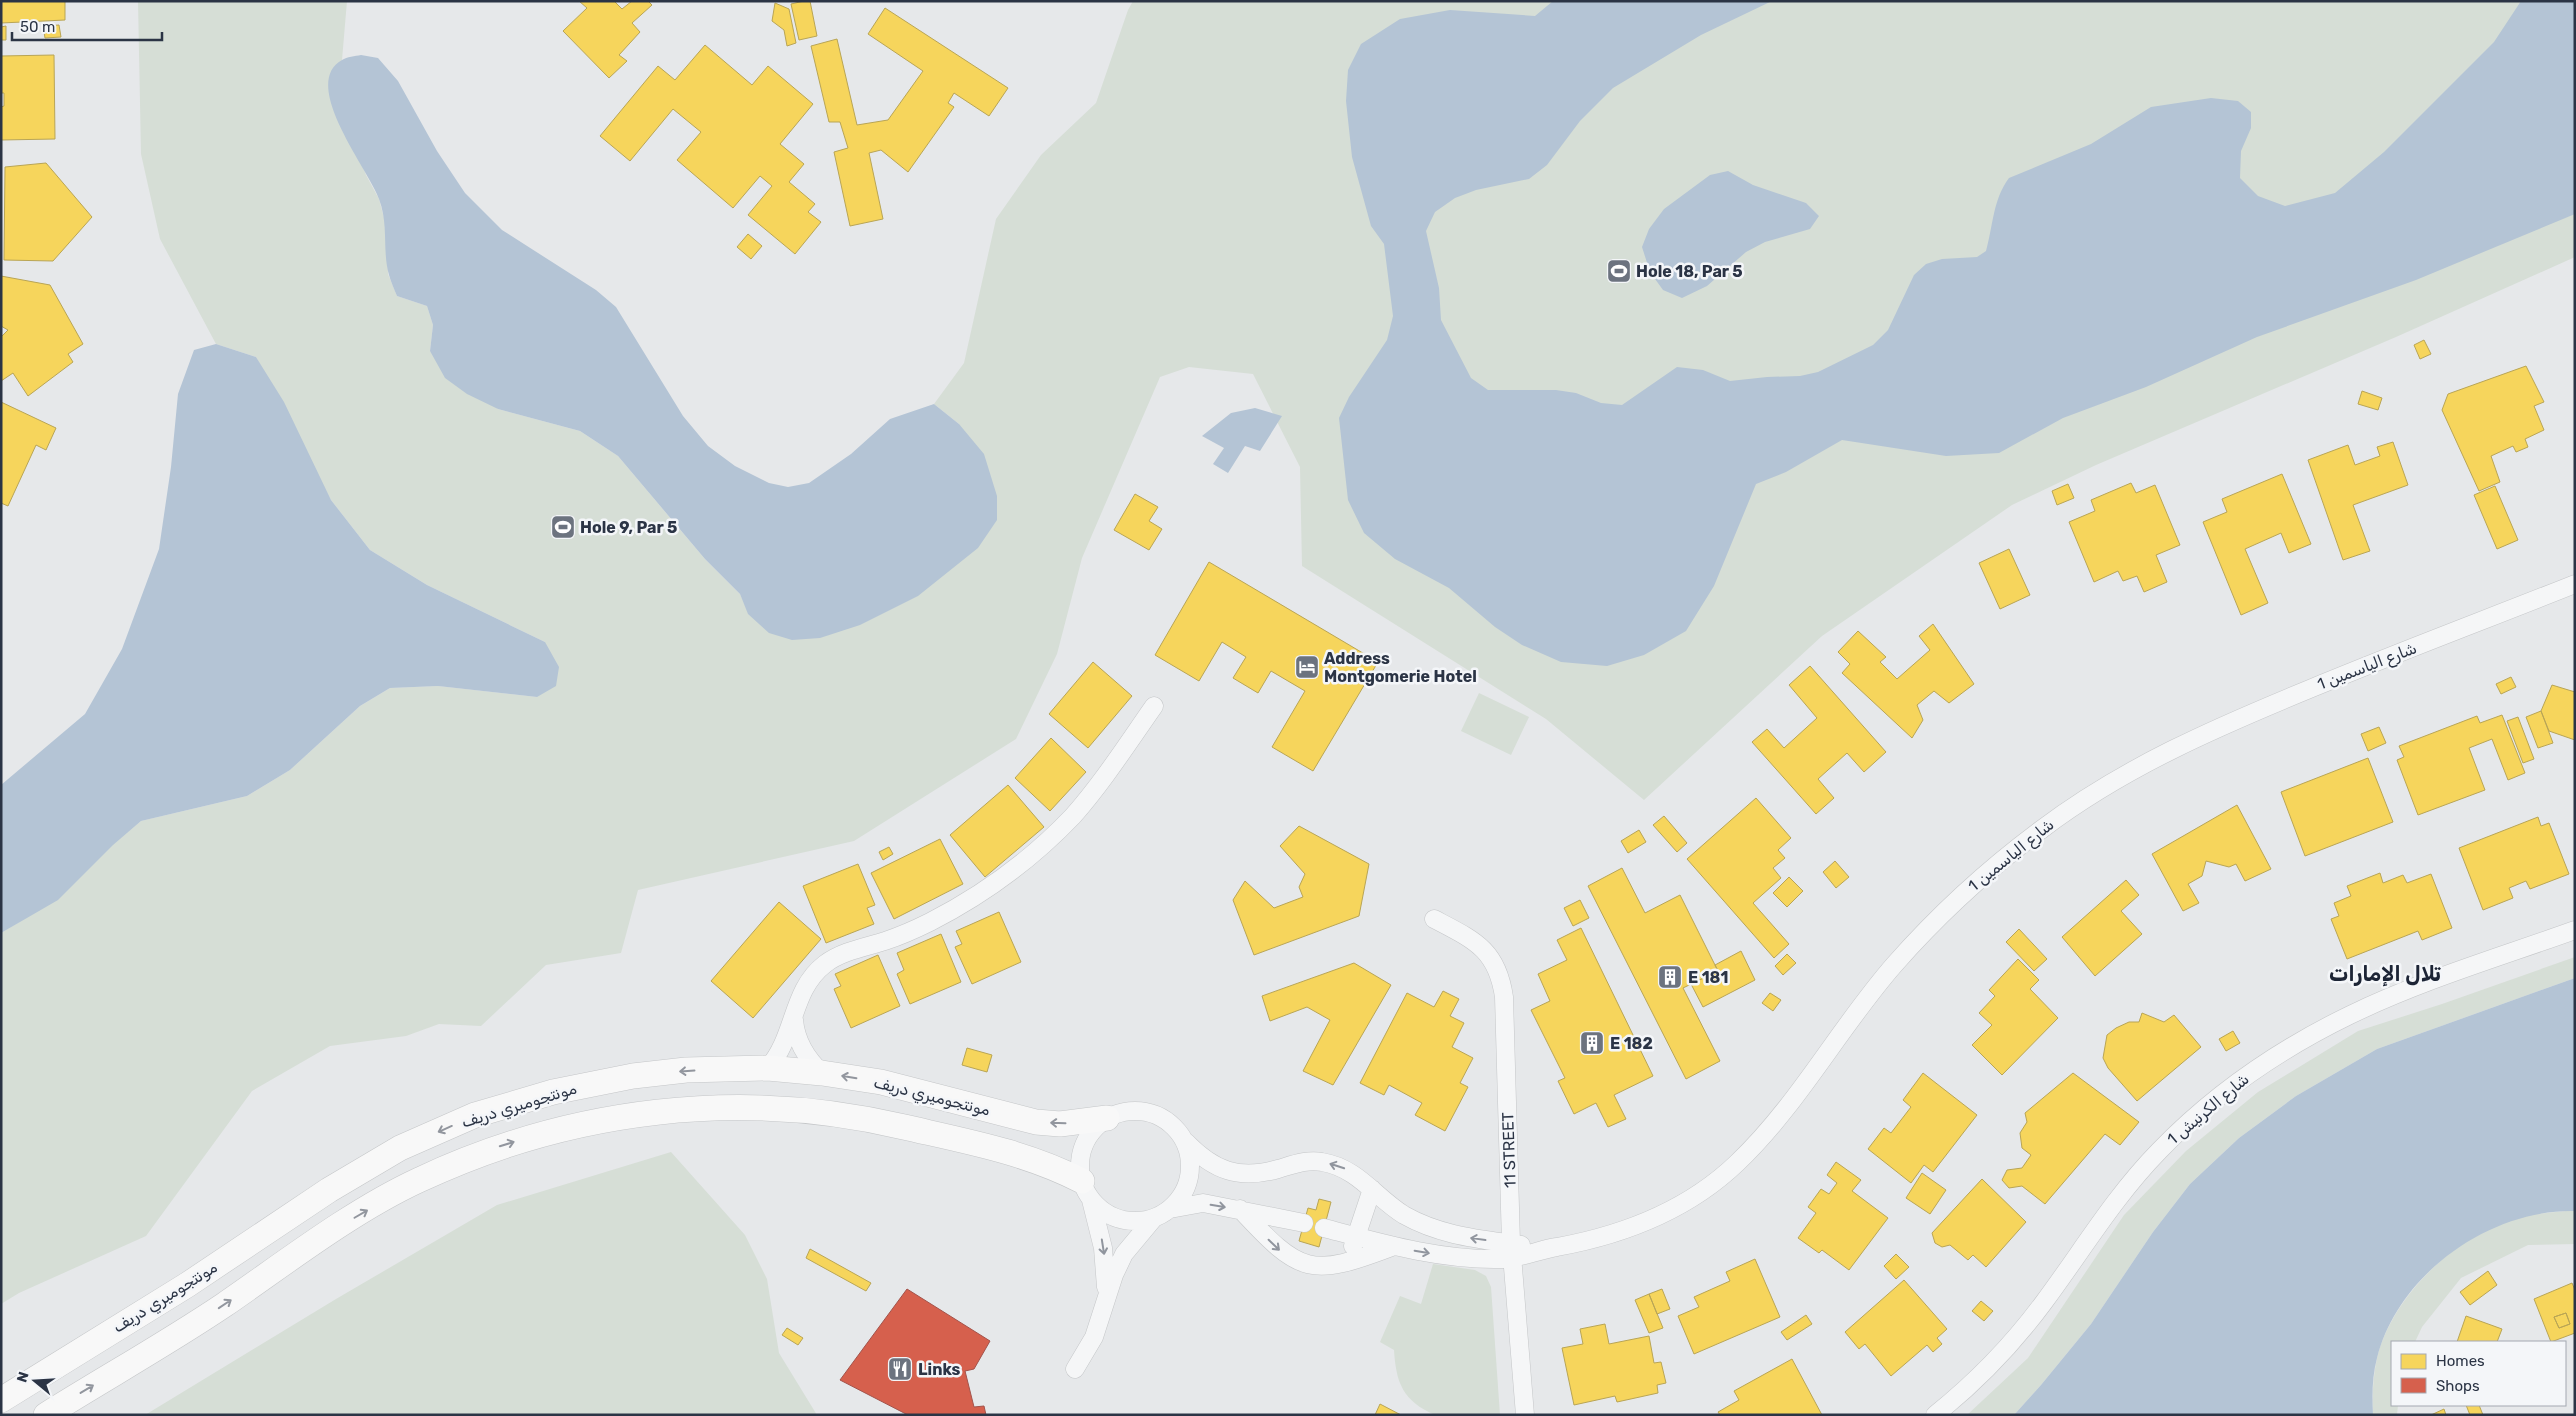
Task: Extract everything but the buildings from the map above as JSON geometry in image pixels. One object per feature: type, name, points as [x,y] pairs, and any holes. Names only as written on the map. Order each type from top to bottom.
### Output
[{"type":"street","name":"شارع الياسمين 1","points":[[1512,1251],[1544,1249],[1596,1240],[1646,1222],[1693,1197],[1735,1165],[1771,1127],[1893,966],[1939,917],[1989,871],[2042,828],[2098,790],[2172,748],[2264,707],[2575,584]]},
{"type":"street","points":[[768,1068],[782,1050],[810,978],[826,963],[929,922],[969,901],[1006,876],[1041,847],[1072,816],[1101,781],[1154,706]]},
{"type":"street","name":"11 STREET","points":[[1434,918],[1481,945],[1494,960],[1502,978],[1512,1251],[1525,1415]]},
{"type":"street","name":"شارع الكرنيش 1","points":[[1935,1415],[1960,1394],[2013,1339],[2044,1303],[2118,1197],[2159,1150],[2206,1108],[2251,1072],[2300,1041],[2351,1014],[2404,992],[2575,930]]},
{"type":"street","points":[[794,1017],[795,1030],[802,1048],[812,1064],[822,1073]]},
{"type":"street","name":"مونتجوميري دريف","points":[[1,1400],[186,1285],[328,1190],[400,1148],[475,1115],[553,1092],[633,1076],[686,1070],[768,1068],[822,1073],[882,1082],[1036,1122],[1060,1124],[1107,1118]]},
{"type":"street","points":[[46,1415],[207,1316],[350,1220],[417,1181],[487,1150],[561,1128],[636,1114],[688,1108],[793,1108],[868,1118],[1004,1150],[1044,1162],[1086,1190],[1104,1212],[1120,1219],[1137,1222],[1154,1218],[1170,1209],[1182,1196],[1189,1179],[1190,1160],[1186,1142]]},
{"type":"street","points":[[1107,1297],[1103,1248],[1080,1163],[1084,1145],[1093,1130],[1107,1118],[1125,1112],[1140,1110],[1155,1114],[1169,1122],[1200,1157],[1218,1168],[1237,1174],[1258,1174],[1299,1162],[1321,1161],[1342,1167],[1360,1178],[1403,1214],[1440,1231],[1512,1251]]},
{"type":"street","points":[[1348,1264],[1372,1188]]},
{"type":"street","points":[[1170,1209],[1203,1204],[1240,1209],[1304,1223]]},
{"type":"street","points":[[1240,1209],[1281,1252],[1313,1266],[1330,1267],[1348,1264],[1394,1246]]},
{"type":"street","points":[[1075,1369],[1094,1337],[1124,1254],[1154,1218]]},
{"type":"street","points":[[1324,1228],[1394,1246],[1452,1256],[1512,1251]]},
{"type":"shaded area","points":[[138,1],[347,1],[342,60],[330,75],[366,175],[379,199],[387,229],[388,274],[397,296],[427,306],[433,325],[430,351],[498,409],[580,431],[618,456],[705,559],[740,594],[749,614],[959,424],[934,404],[964,363],[996,219],[1041,155],[1096,103],[1128,10],[1133,1],[2575,1],[2575,257],[2396,337],[2096,465],[2012,505],[1822,636],[1644,800],[1546,719],[1302,566],[1300,467],[1253,374],[1189,367],[1160,377],[1082,558],[1057,654],[1016,739],[854,841],[638,890],[621,953],[546,965],[481,1026],[439,1024],[406,1036],[330,1046],[252,1091],[146,1236],[19,1293],[1,1304],[1,933],[21,921],[141,821],[247,796],[290,770],[360,706],[390,688],[438,686],[537,697],[545,642],[427,585],[370,550],[331,500],[256,357],[216,344],[160,239],[141,154]]},
{"type":"shaded area","points":[[1479,693],[1529,717],[1511,755],[1461,731]]},
{"type":"shaded area","points":[[2575,957],[2575,978],[2377,1049],[2296,1096],[2239,1138],[2190,1184],[2153,1232],[2091,1324],[2014,1415],[1967,1415],[2028,1358],[2124,1215],[2186,1151],[2258,1092],[2358,1031],[2442,1004]]},
{"type":"shaded area","points":[[671,1152],[745,1235],[767,1279],[779,1353],[817,1415],[145,1415],[336,1299],[497,1205]]},
{"type":"shaded area","points":[[2575,1211],[2575,1244],[2528,1245],[2461,1278],[2422,1327],[2415,1341],[2391,1341],[2391,1406],[2398,1406],[2397,1415],[2373,1415],[2373,1393],[2377,1358],[2385,1335],[2397,1312],[2413,1290],[2452,1251],[2474,1236],[2498,1225],[2537,1214]]},
{"type":"shaded area","points":[[1433,1264],[1475,1270],[1486,1276],[1491,1287],[1500,1415],[1435,1415],[1424,1410],[1415,1404],[1403,1390],[1399,1381],[1394,1350],[1380,1342],[1400,1296],[1421,1304]]},
{"type":"water","points":[[1553,1],[1772,1],[1701,35],[1613,88],[1580,121],[1547,165],[1529,179],[1476,190],[1455,198],[1435,212],[1426,231],[1439,288],[1441,320],[1471,378],[1488,390],[1556,390],[1576,393],[1601,403],[1622,405],[1677,367],[1703,370],[1730,381],[1800,376],[1818,372],[1873,345],[1888,330],[1914,275],[1926,264],[1942,259],[1977,257],[1986,251],[1997,204],[2009,178],[2091,144],[2151,107],[2211,98],[2238,101],[2251,112],[2251,128],[2241,151],[2240,178],[2258,196],[2285,206],[2335,193],[2384,152],[2494,42],[2521,1],[2575,1],[2575,214],[2416,280],[2257,337],[2146,387],[2063,418],[1999,453],[1946,456],[1842,440],[1786,472],[1756,484],[1714,586],[1686,631],[1644,655],[1607,666],[1561,662],[1522,645],[1495,627],[1449,588],[1395,559],[1364,533],[1348,500],[1339,418],[1349,397],[1387,340],[1393,316],[1384,244],[1371,226],[1352,157],[1346,101],[1348,70],[1361,44],[1400,19],[1450,10],[1535,16]]},
{"type":"water","points":[[361,55],[378,58],[398,81],[437,151],[465,193],[502,230],[596,290],[616,307],[683,416],[708,446],[735,466],[769,483],[788,487],[809,483],[851,454],[890,419],[934,404],[959,424],[984,454],[997,496],[997,520],[978,548],[918,596],[860,625],[820,638],[792,640],[769,633],[748,614],[740,594],[705,559],[618,456],[580,431],[498,409],[467,394],[445,378],[430,351],[433,325],[427,306],[397,296],[387,266],[384,218],[379,199],[341,128],[332,107],[328,88],[331,72],[342,60]]},
{"type":"water","points":[[1728,171],[1753,185],[1806,203],[1819,216],[1810,229],[1765,242],[1746,252],[1707,286],[1682,298],[1663,290],[1650,272],[1642,247],[1649,229],[1664,209],[1710,175]]},
{"type":"water","points":[[216,344],[256,357],[284,402],[331,500],[370,550],[427,585],[545,642],[559,667],[556,686],[537,697],[438,686],[390,688],[360,706],[290,770],[247,796],[141,821],[113,845],[58,900],[1,933],[1,785],[85,714],[122,649],[159,549],[171,467],[178,394],[194,350]]},
{"type":"water","points":[[1255,408],[1282,416],[1260,451],[1245,446],[1228,473],[1213,464],[1224,448],[1202,436],[1231,413]]},
{"type":"water","points":[[2575,978],[2575,1211],[2543,1213],[2511,1221],[2481,1234],[2452,1252],[2426,1274],[2405,1299],[2388,1327],[2374,1372],[2373,1415],[2014,1415],[2091,1324],[2153,1232],[2190,1184],[2239,1138],[2296,1096],[2377,1049]]},
{"type":"place","name":"Hole 18, Par 5","points":[[1619,271]]},
{"type":"place","name":"Hole 9, Par 5","points":[[563,527]]},
{"type":"place","name":"Address Montgomerie Hotel","points":[[1307,667]]},
{"type":"place","name":"E 181","points":[[1670,977]]},
{"type":"place","name":"E 182","points":[[1592,1043]]},
{"type":"place","name":"Links","points":[[900,1369]]},
{"type":"district","name":"تلال الإمارات","points":[[2385,973]]}]
